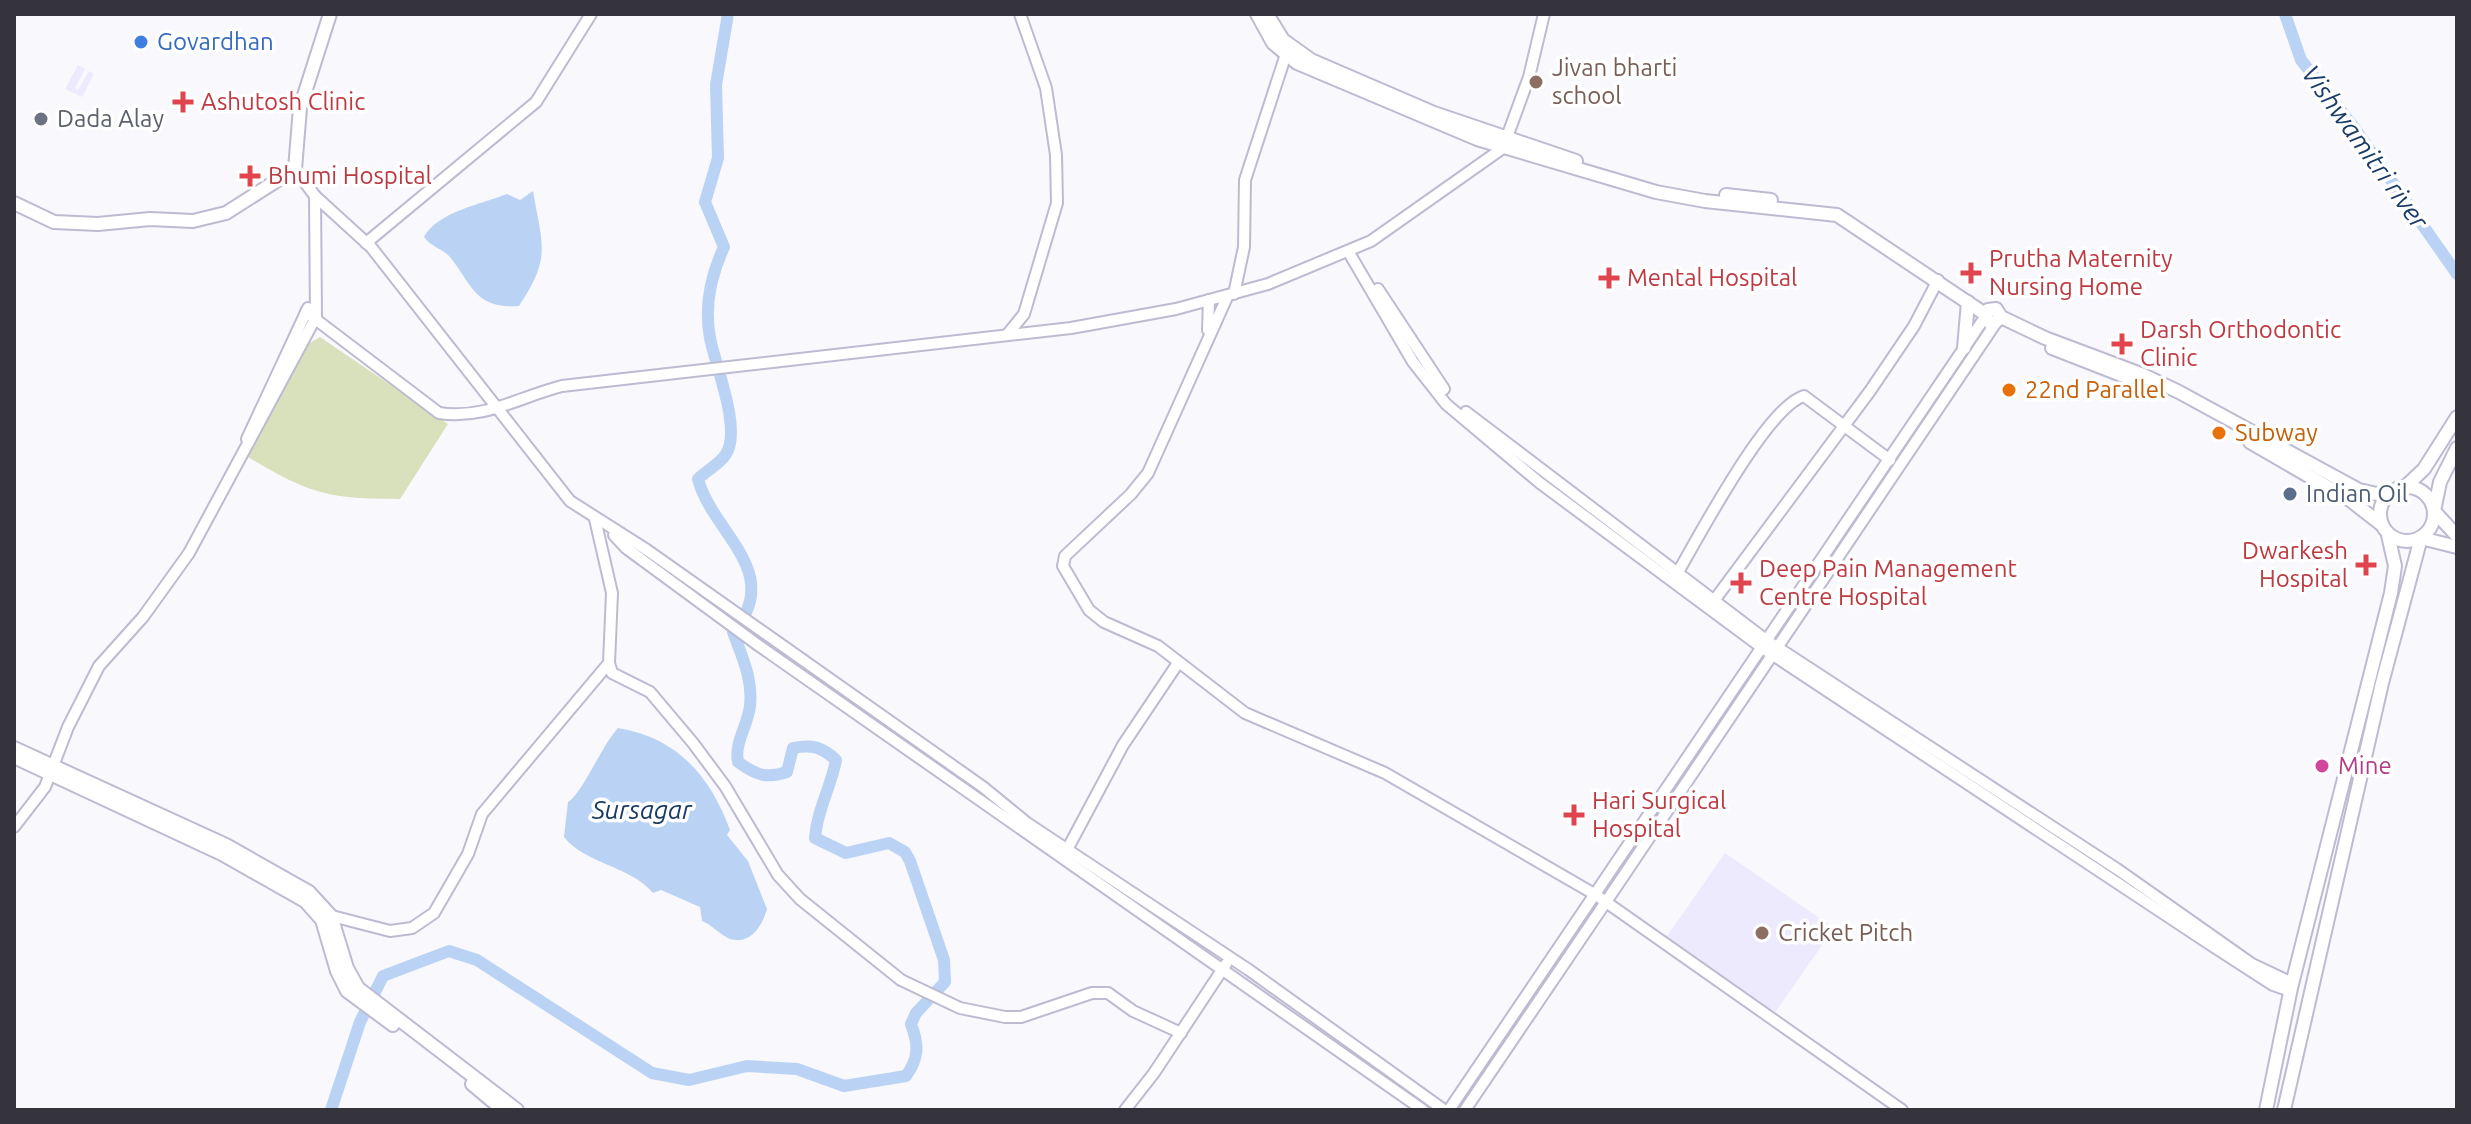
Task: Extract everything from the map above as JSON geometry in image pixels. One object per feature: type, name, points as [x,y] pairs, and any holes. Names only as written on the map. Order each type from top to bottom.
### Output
[{"type":"main road","points":[[14,203],[54,222],[193,221],[226,213],[295,169],[295,144],[307,81],[330,14]]},
{"type":"main road","points":[[1257,14],[1265,33],[1307,68],[1378,99],[1501,142],[1656,192],[1705,201],[1837,215],[1992,317],[2141,374],[2292,460],[2404,542],[2421,538],[2457,547]]},
{"type":"main road","points":[[1267,14],[1286,50]]},
{"type":"main road","points":[[1501,142],[1670,187],[1841,210],[1992,317]]},
{"type":"main road","points":[[1964,348],[1968,302]]},
{"type":"main road","points":[[2292,460],[2359,490],[2390,493],[2405,487],[2424,469],[2457,417]]},
{"type":"main road","points":[[2284,1110],[2382,683],[2421,538],[2431,526],[2440,482],[2457,448]]},
{"type":"main road","points":[[2405,487],[2421,491],[2457,536]]},
{"type":"main road","points":[[2266,1110],[2291,987],[2391,593],[2395,566],[2380,508],[2390,493]]},
{"type":"main road","points":[[14,748],[222,854],[324,914],[337,971],[358,995],[517,1110]]},
{"type":"main road","points":[[14,757],[53,768]]},
{"type":"main road","points":[[390,1017],[503,1110]]},
{"type":"street","points":[[366,243],[536,102],[591,14]]},
{"type":"street","points":[[1007,335],[1024,314],[1057,203],[1056,155],[1046,88],[1020,14]]},
{"type":"street","points":[[309,318],[340,337],[439,413],[463,417],[499,409],[522,396],[562,386],[1041,331],[1176,309],[1268,284],[1351,250],[1371,241],[1443,194],[1501,142],[1517,108],[1544,14]]},
{"type":"street","points":[[1286,50],[1245,180],[1244,247],[1231,294],[1208,336],[1148,473],[1131,494],[1071,546],[1063,566],[1089,610],[1104,622],[1158,646],[1245,713],[1385,773],[1596,895],[1902,1110]]},
{"type":"street","points":[[295,169],[315,196],[366,243],[570,501],[1222,970],[1423,1110]]},
{"type":"street","points":[[14,827],[32,807],[53,768],[68,727],[99,666],[180,567],[245,449],[251,428],[309,318],[315,295],[315,196]]},
{"type":"street","points":[[1351,250],[1413,362],[1446,404],[1575,510],[1675,577],[1764,643],[2208,943],[2273,985],[2291,987]]},
{"type":"street","points":[[1712,604],[1845,425],[1914,326],[1938,280]]},
{"type":"street","points":[[1208,336],[1209,300]]},
{"type":"street","points":[[1024,314],[1041,331]]},
{"type":"street","points":[[762,641],[971,778],[1027,823],[1068,848],[1097,872],[1351,1040],[1449,1110],[1964,348],[1992,317]]},
{"type":"street","points":[[1465,1110],[1607,903],[1992,317]]},
{"type":"street","points":[[1675,577],[1705,519],[1757,442],[1794,399],[1804,396],[1890,460]]},
{"type":"street","points":[[600,522],[612,593],[609,663],[612,673],[650,692],[693,743],[725,786],[778,875],[800,899],[901,980],[949,1003],[1005,1017],[1021,1017],[1092,993],[1108,993],[1133,1011],[1181,1033]]},
{"type":"street","points":[[324,914],[390,931],[412,928],[434,913],[468,854],[482,814],[609,663]]},
{"type":"street","points":[[1068,848],[1123,745],[1178,663]]},
{"type":"street","points":[[1125,1110],[1181,1033],[1229,959]]},
{"type":"shaded area","points":[[78,65],[85,69],[75,88],[78,90],[89,71],[94,74],[82,97],[65,89]]},
{"type":"shaded area","points":[[1725,853],[1834,928],[1774,1014],[1665,939]]},
{"type":"green space","points":[[320,337],[448,424],[400,499],[354,498],[320,492],[287,479],[248,457],[308,344]]},
{"type":"water","points":[[533,191],[542,250],[536,275],[519,306],[493,304],[477,294],[450,257],[424,237],[430,228],[449,215],[507,194],[520,200]]},
{"type":"water","name":"Sursagar","points":[[618,728],[639,733],[675,750],[702,777],[722,811],[730,830],[727,835],[748,861],[767,909],[759,928],[750,937],[737,940],[727,938],[702,921],[700,907],[661,890],[653,893],[633,877],[584,853],[564,837],[568,802]]},
{"type":"waterway","points":[[331,1110],[360,1022],[383,976],[449,951],[477,960],[652,1073],[689,1080],[747,1066],[797,1069],[844,1086],[906,1076],[916,1051],[911,1024],[916,1013],[945,982],[944,960],[905,852],[889,843],[846,853],[815,838],[836,760],[821,749],[806,746],[793,748],[787,772],[780,774],[761,774],[738,762],[738,748],[749,713],[750,687],[733,632],[747,610],[751,590],[748,571],[740,553],[706,499],[698,479],[726,454],[731,429],[710,338],[708,314],[712,280],[724,247],[705,202],[718,158],[716,85],[728,14]]},
{"type":"waterway","name":"Vishwamitri river","points":[[2285,14],[2301,60],[2353,126],[2457,274]]},
{"type":"place","name":"Govardhan","points":[[141,42]]},
{"type":"place","name":"Jivan bharti school","points":[[1536,82]]},
{"type":"place","name":"Ashutosh Clinic","points":[[183,102]]},
{"type":"place","name":"Dada Alay","points":[[41,119]]},
{"type":"place","name":"Bhumi Hospital","points":[[250,176]]},
{"type":"place","name":"Prutha Maternity Nursing Home","points":[[1971,273]]},
{"type":"place","name":"Mental Hospital","points":[[1609,278]]},
{"type":"place","name":"Darsh Orthodontic Clinic","points":[[2122,344]]},
{"type":"place","name":"22nd Parallel","points":[[2009,390]]},
{"type":"place","name":"Subway","points":[[2219,433]]},
{"type":"place","name":"Indian Oil","points":[[2290,494]]},
{"type":"place","name":"Dwarkesh Hospital","points":[[2366,565]]},
{"type":"place","name":"Deep Pain Management Centre Hospital","points":[[1741,583]]},
{"type":"place","name":"Mine","points":[[2322,766]]},
{"type":"place","name":"Hari Surgical Hospital","points":[[1574,815]]},
{"type":"place","name":"Cricket Pitch","points":[[1762,933]]}]
